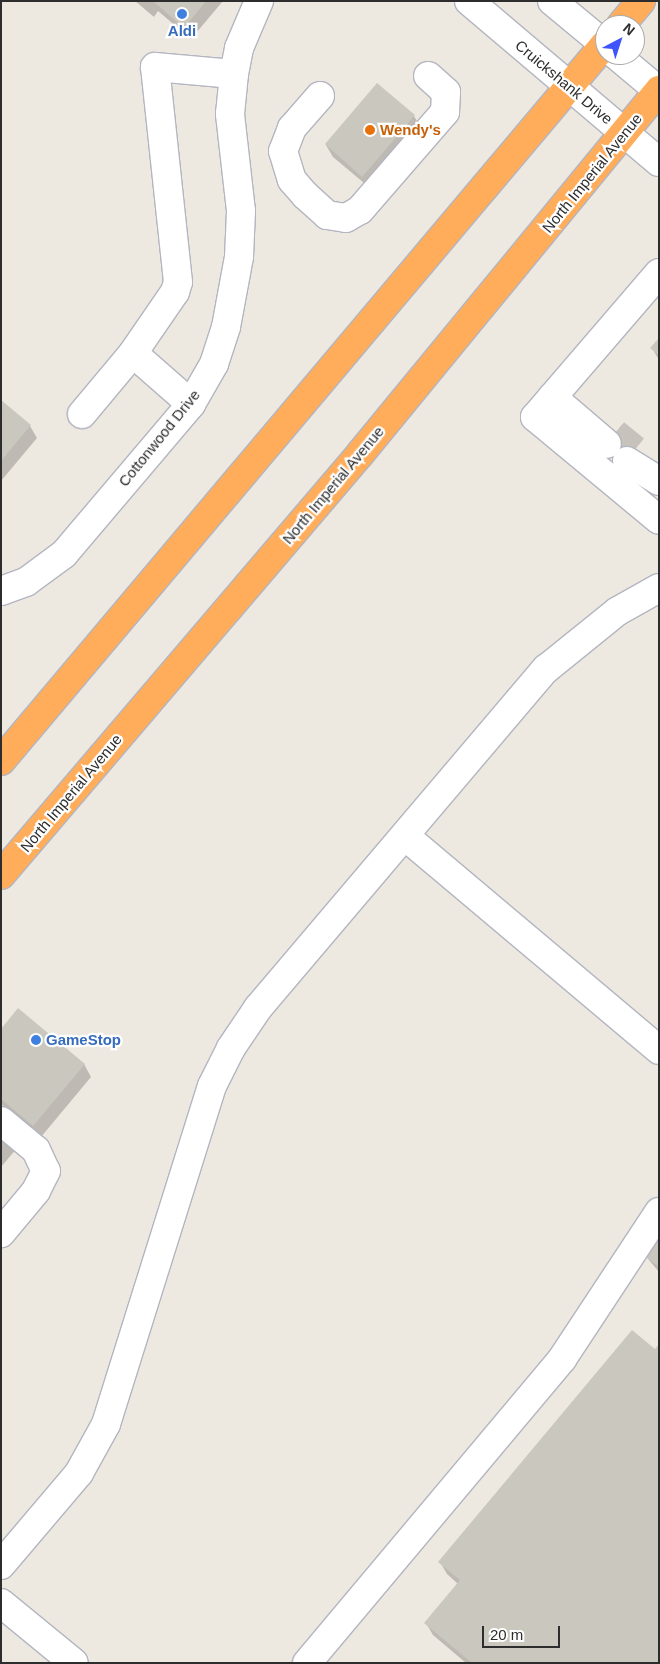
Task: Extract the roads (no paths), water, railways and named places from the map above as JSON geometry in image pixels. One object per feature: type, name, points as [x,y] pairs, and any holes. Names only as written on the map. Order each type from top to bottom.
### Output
[{"type":"highway","points":[[631,15],[641,1]]},
{"type":"highway","points":[[1,761],[568,86],[595,58]]},
{"type":"highway","name":"North Imperial Avenue","points":[[1,875],[360,454],[625,134],[658,91]]},
{"type":"street","name":"Cottonwood Drive","points":[[1,591],[26,582],[64,554],[191,404],[214,364],[226,327],[239,257],[241,211],[230,114],[234,74],[239,48],[259,1]]},
{"type":"street","name":"Cruickshank Drive","points":[[469,1],[659,162]]},
{"type":"street","points":[[552,1],[595,32]]},
{"type":"street","points":[[632,65],[658,91]]},
{"type":"street","points":[[82,414],[133,353],[178,282],[155,67],[234,74]]},
{"type":"street","points":[[320,96],[292,128],[284,151],[292,180],[305,195],[327,215],[346,218],[360,210],[445,112],[446,92],[428,76]]},
{"type":"street","points":[[659,273],[535,417],[659,520]]},
{"type":"street","points":[[133,353],[191,404]]},
{"type":"street","points":[[557,392],[630,456]]},
{"type":"street","points":[[1,1565],[79,1473],[106,1424],[212,1086],[231,1048],[258,1008],[546,670],[618,611],[659,588]]},
{"type":"street","points":[[405,836],[659,1050]]},
{"type":"street","points":[[1,1121],[36,1150],[46,1171],[36,1191],[1,1233]]},
{"type":"street","points":[[307,1663],[562,1359],[659,1212]]},
{"type":"street","points":[[1,1602],[74,1663]]},
{"type":"tunnel","points":[[615,433],[635,449]]},
{"type":"place","name":"Aldi","points":[[182,14]]},
{"type":"place","name":"Wendy's","points":[[370,130]]},
{"type":"place","name":"GameStop","points":[[36,1040]]}]
